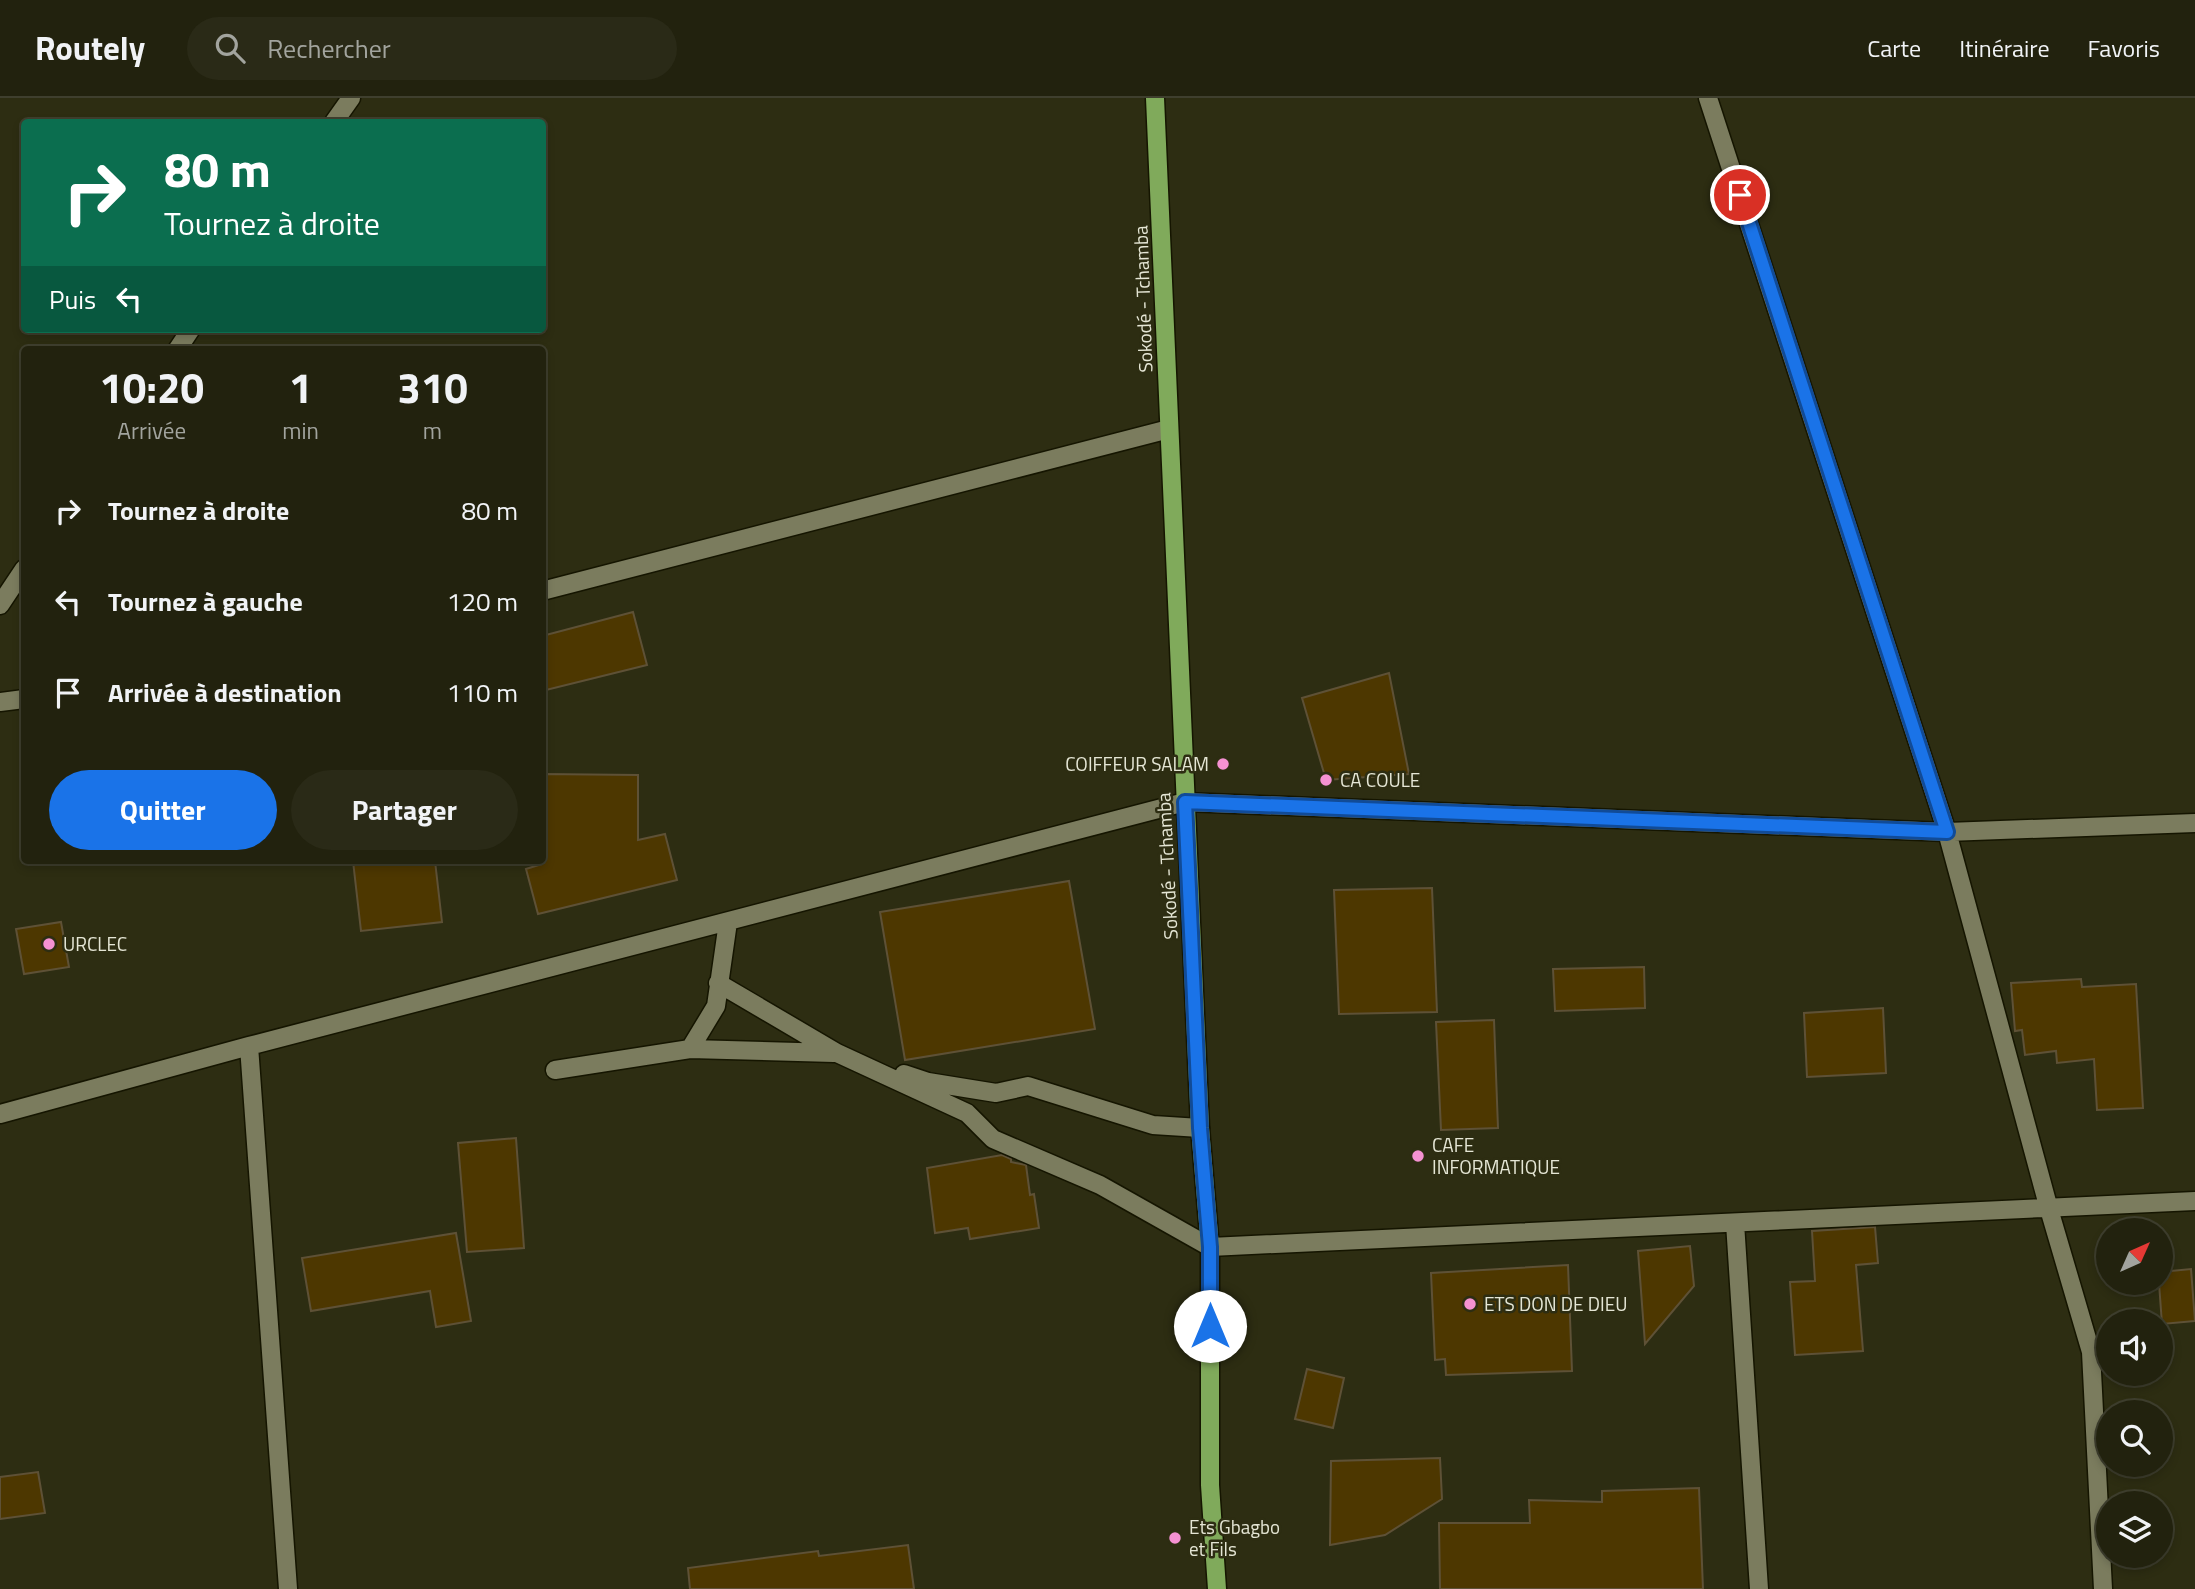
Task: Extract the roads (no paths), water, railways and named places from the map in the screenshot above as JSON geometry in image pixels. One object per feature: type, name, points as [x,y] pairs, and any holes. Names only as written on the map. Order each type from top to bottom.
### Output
[{"type":"main road","name":"Sokodé - Tchamba","points":[[1156,98],[1200,1128],[1210,1247],[1210,1485],[1217,1589]]},
{"type":"street","points":[[336,119],[351,98]]},
{"type":"street","points":[[1708,98],[1947,832],[2049,1209],[2091,1352],[2103,1589]]},
{"type":"street","points":[[546,590],[1170,429]]},
{"type":"street","points":[[0,605],[21,574]]},
{"type":"street","points":[[0,702],[21,699]]},
{"type":"street","points":[[0,1114],[249,1046],[1185,802],[1947,832],[2195,822]]},
{"type":"street","points":[[690,1049],[716,1006],[728,922]]},
{"type":"street","points":[[718,983],[837,1053],[967,1113],[993,1139],[1100,1185],[1210,1247],[2195,1201]]},
{"type":"street","points":[[249,1046],[288,1589]]},
{"type":"street","points":[[555,1070],[690,1049],[837,1053],[928,1082],[996,1093],[1028,1086],[1153,1125],[1200,1128]]},
{"type":"street","points":[[1735,1223],[1759,1589]]},
{"type":"place","name":"COIFFEUR SALAM","points":[[1223,764]]},
{"type":"place","name":"CA COULE","points":[[1326,780]]},
{"type":"place","name":"URCLEC","points":[[49,944]]},
{"type":"place","name":"CAFE INFORMATIQUE","points":[[1418,1156]]},
{"type":"place","name":"ETS DON DE DIEU","points":[[1470,1304]]},
{"type":"place","name":"Ets Gbagbo et Fils","points":[[1175,1538]]}]
